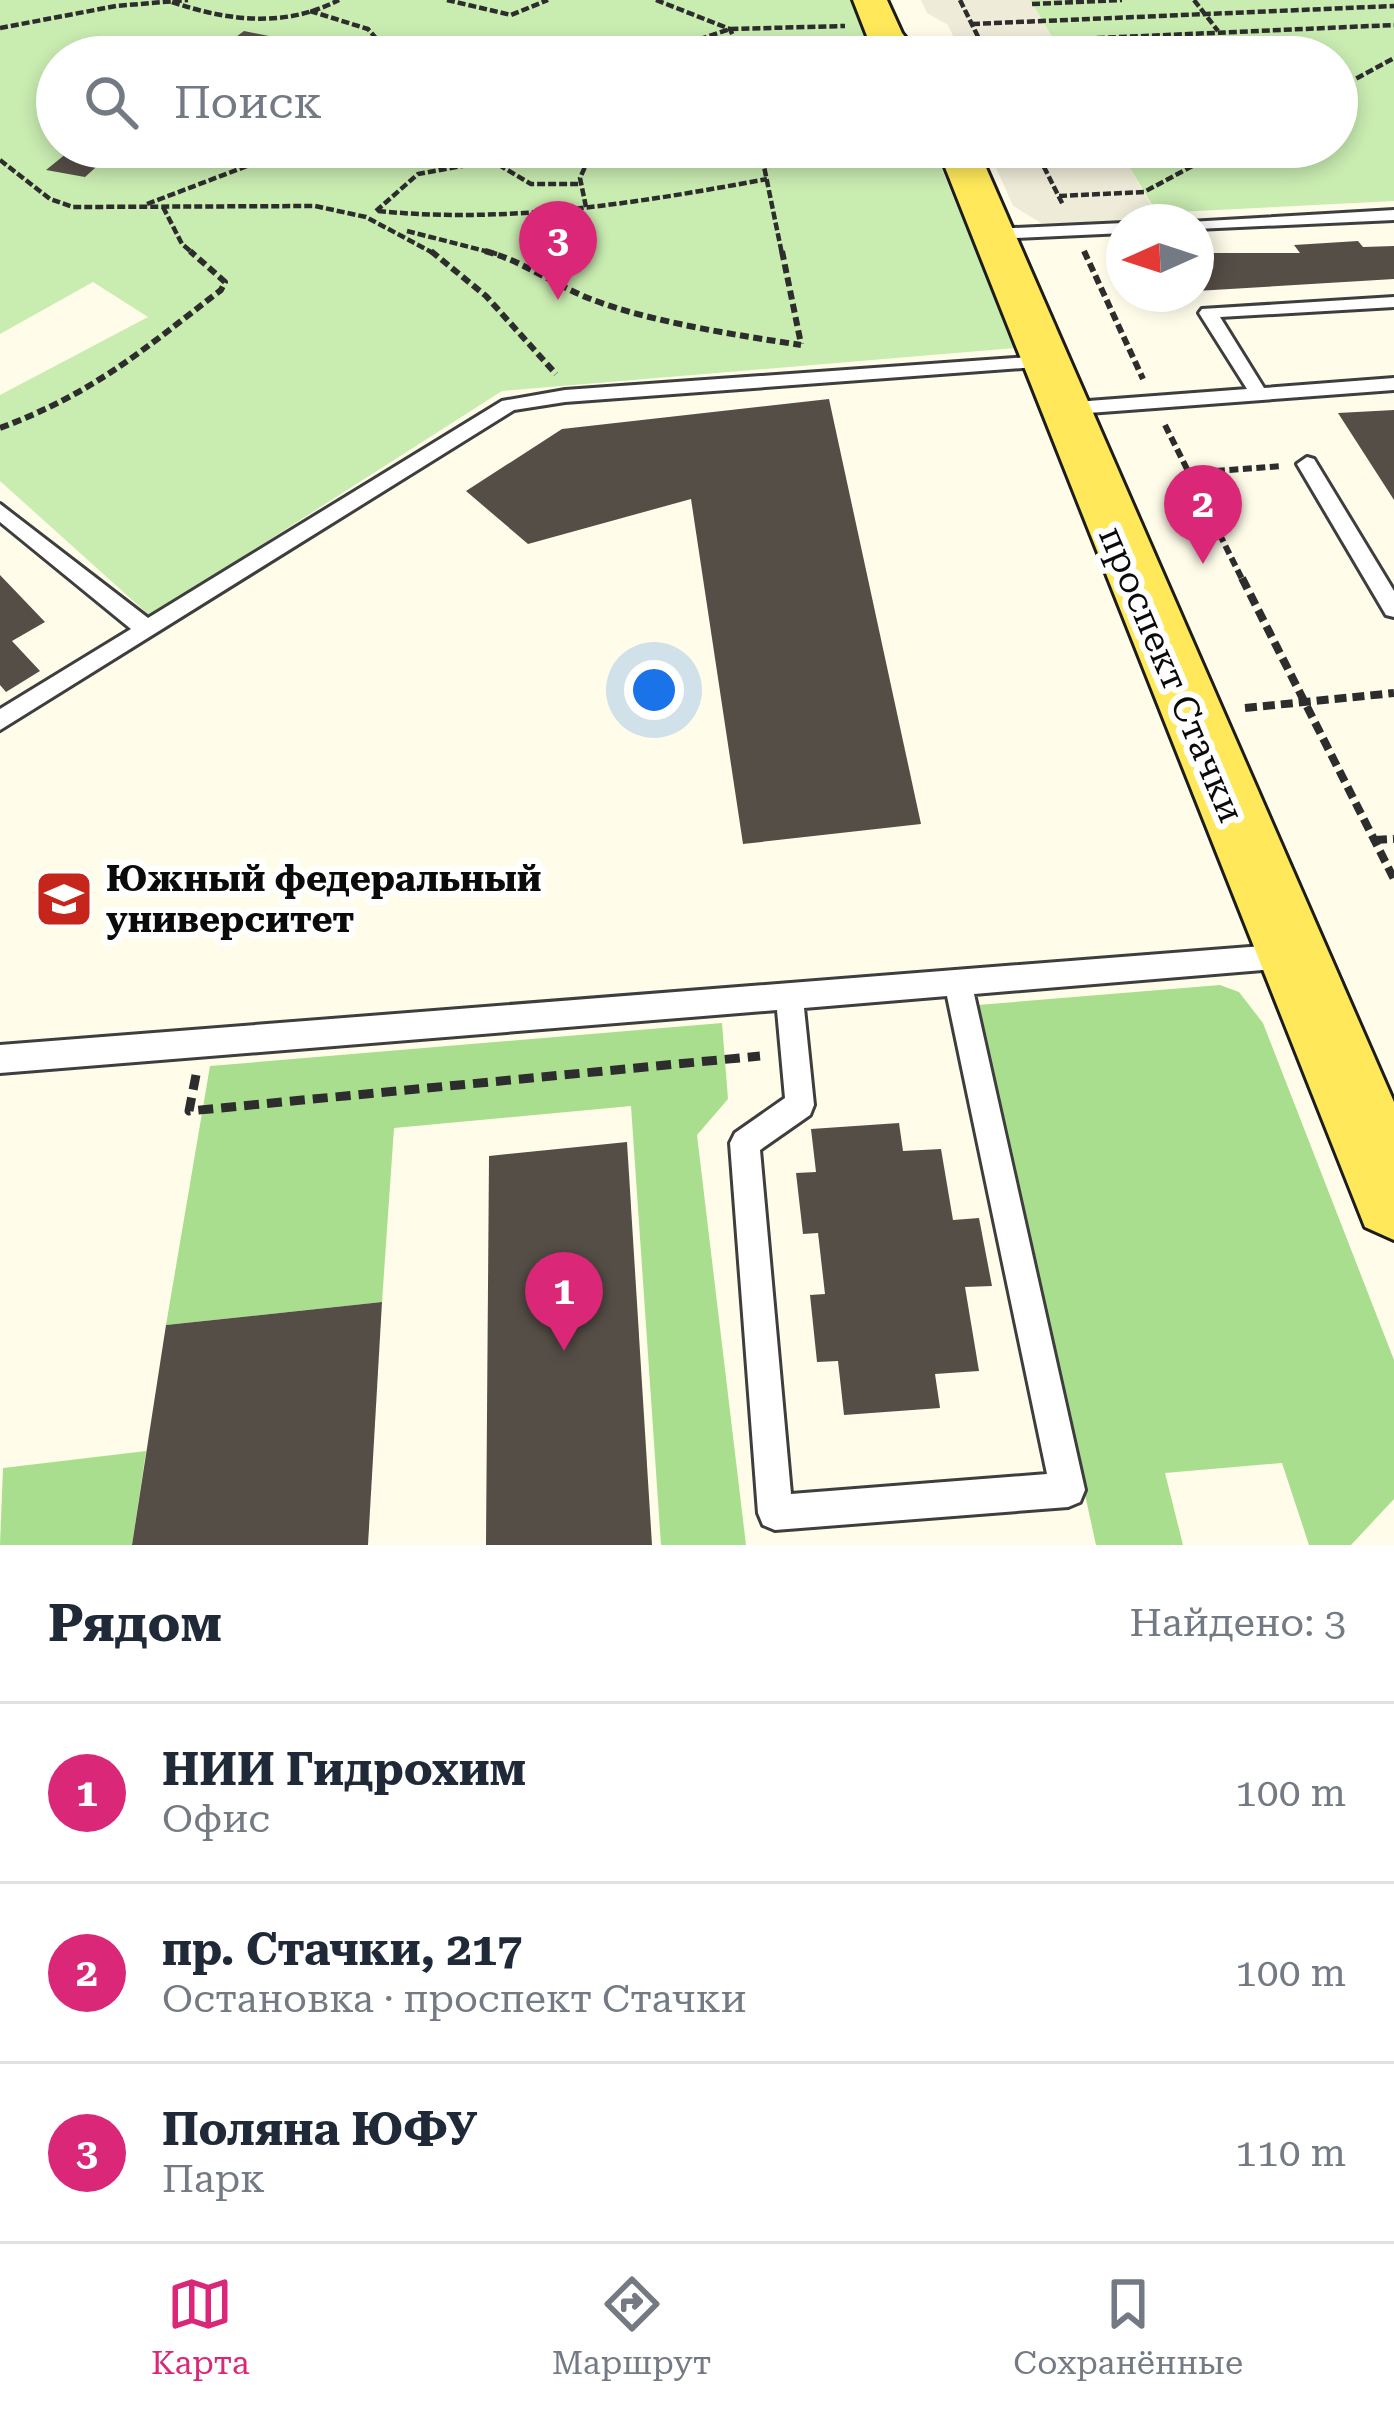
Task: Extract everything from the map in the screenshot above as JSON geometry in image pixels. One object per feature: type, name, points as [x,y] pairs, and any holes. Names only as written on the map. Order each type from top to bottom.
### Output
[{"type":"main road","points":[[906,0],[920,36]]},
{"type":"main road","points":[[860,13],[884,36]]},
{"type":"main road","name":"проспект Стачки","points":[[966,168],[1289,956],[1394,1198]]},
{"type":"lane","points":[[1214,223],[1394,215]]},
{"type":"lane","points":[[993,234],[1106,229]]},
{"type":"lane","points":[[1259,394],[1208,313],[1394,302]]},
{"type":"lane","points":[[0,721],[509,405],[565,396],[809,380],[1053,386],[1153,402],[1394,384]]},
{"type":"lane","points":[[1307,464],[1394,609]]},
{"type":"lane","points":[[0,511],[148,630]]},
{"type":"lane","points":[[0,1059],[1289,956]]},
{"type":"lane","points":[[788,995],[800,1106],[745,1143],[775,1513],[1068,1490],[958,982]]},
{"type":"path","points":[[169,0],[229,17],[310,11],[339,0]]},
{"type":"path","points":[[0,28],[188,0]]},
{"type":"path","points":[[447,0],[488,15],[541,7],[548,0]]},
{"type":"path","points":[[656,0],[730,29],[733,36]]},
{"type":"path","points":[[960,0],[978,36]]},
{"type":"path","points":[[1032,4],[1122,0]]},
{"type":"path","points":[[1194,0],[1219,32]]},
{"type":"path","points":[[972,24],[1394,6]]},
{"type":"path","points":[[310,11],[366,26],[379,36]]},
{"type":"path","points":[[709,36],[730,29],[860,13]]},
{"type":"path","points":[[1136,36],[1394,25]]},
{"type":"path","points":[[1358,78],[1394,58]]},
{"type":"path","points":[[0,160],[12,166],[34,191],[57,203],[94,210],[329,207],[508,257],[590,299],[734,335],[801,345]]},
{"type":"path","points":[[134,208],[249,168]]},
{"type":"path","points":[[378,211],[418,174],[446,168]]},
{"type":"path","points":[[500,168],[518,183],[540,188],[580,184]]},
{"type":"path","points":[[586,168],[580,184],[586,208]]},
{"type":"path","points":[[765,168],[809,380]]},
{"type":"path","points":[[1045,168],[1153,402],[1394,879]]},
{"type":"path","points":[[1059,196],[1144,192],[1189,168]]},
{"type":"path","points":[[364,215],[586,208],[767,179]]},
{"type":"path","points":[[0,428],[58,406],[102,382],[221,290],[225,282],[221,274],[182,244],[163,207]]},
{"type":"path","points":[[404,230],[519,326],[562,382],[565,396]]},
{"type":"path","points":[[1189,473],[1307,464]]},
{"type":"path","points":[[1190,715],[1394,693]]},
{"type":"path","points":[[1375,841],[1394,839]]},
{"type":"path","points":[[202,1045],[189,1111],[794,1053]]},
{"type":"green space","points":[[0,0],[853,0],[869,36],[36,36],[36,168],[942,168],[1015,348],[502,391],[150,616],[0,481],[0,395],[148,317],[93,282],[0,334]]},
{"type":"green space","points":[[1030,0],[1394,0],[1394,201],[1214,210],[1214,204],[1152,204],[1130,168],[1358,168],[1358,36],[1051,36]]},
{"type":"green space","points":[[1220,985],[1239,992],[1263,1023],[1394,1360],[1394,1499],[1351,1545],[1309,1545],[1282,1463],[1165,1473],[1183,1545],[1096,1545],[978,1005]]},
{"type":"green space","points":[[722,1023],[728,1099],[697,1135],[746,1545],[661,1545],[631,1106],[394,1128],[382,1302],[166,1325],[210,1066]]},
{"type":"green space","points":[[146,1451],[132,1545],[0,1545],[3,1468]]},
{"type":"shaded area","points":[[921,0],[1030,0],[1051,36],[953,36],[948,25],[927,13]]},
{"type":"shaded area","points":[[996,168],[1129,168],[1150,204],[1106,204],[1106,222],[1041,223],[1013,206]]},
{"type":"building","points":[[48,168],[95,168],[85,177]]},
{"type":"building","points":[[1358,241],[1363,247],[1394,246],[1394,279],[1214,290],[1214,253],[1300,253],[1294,245]]},
{"type":"building","points":[[829,399],[921,824],[743,844],[691,499],[528,544],[466,491],[562,429]]},
{"type":"building","points":[[1394,410],[1394,500],[1338,413]]},
{"type":"building","points":[[0,575],[45,622],[12,641],[40,671],[6,692],[0,685]]},
{"type":"building","points":[[899,1123],[903,1151],[941,1149],[953,1220],[979,1218],[992,1286],[965,1287],[979,1371],[935,1374],[940,1408],[844,1415],[838,1361],[817,1362],[810,1295],[825,1294],[818,1233],[803,1234],[796,1173],[816,1172],[811,1129]]},
{"type":"building","points":[[627,1142],[652,1545],[486,1545],[489,1156]]},
{"type":"building","points":[[382,1302],[368,1545],[132,1545],[166,1325]]},
{"type":"place","name":"Поляна ЮФУ","points":[[558,300]]},
{"type":"place","name":"пр. Стачки, 217","points":[[1203,564]]},
{"type":"place","name":"Южный федеральный университет","points":[[64,899]]},
{"type":"place","name":"НИИ Гидрохим","points":[[564,1351]]}]
